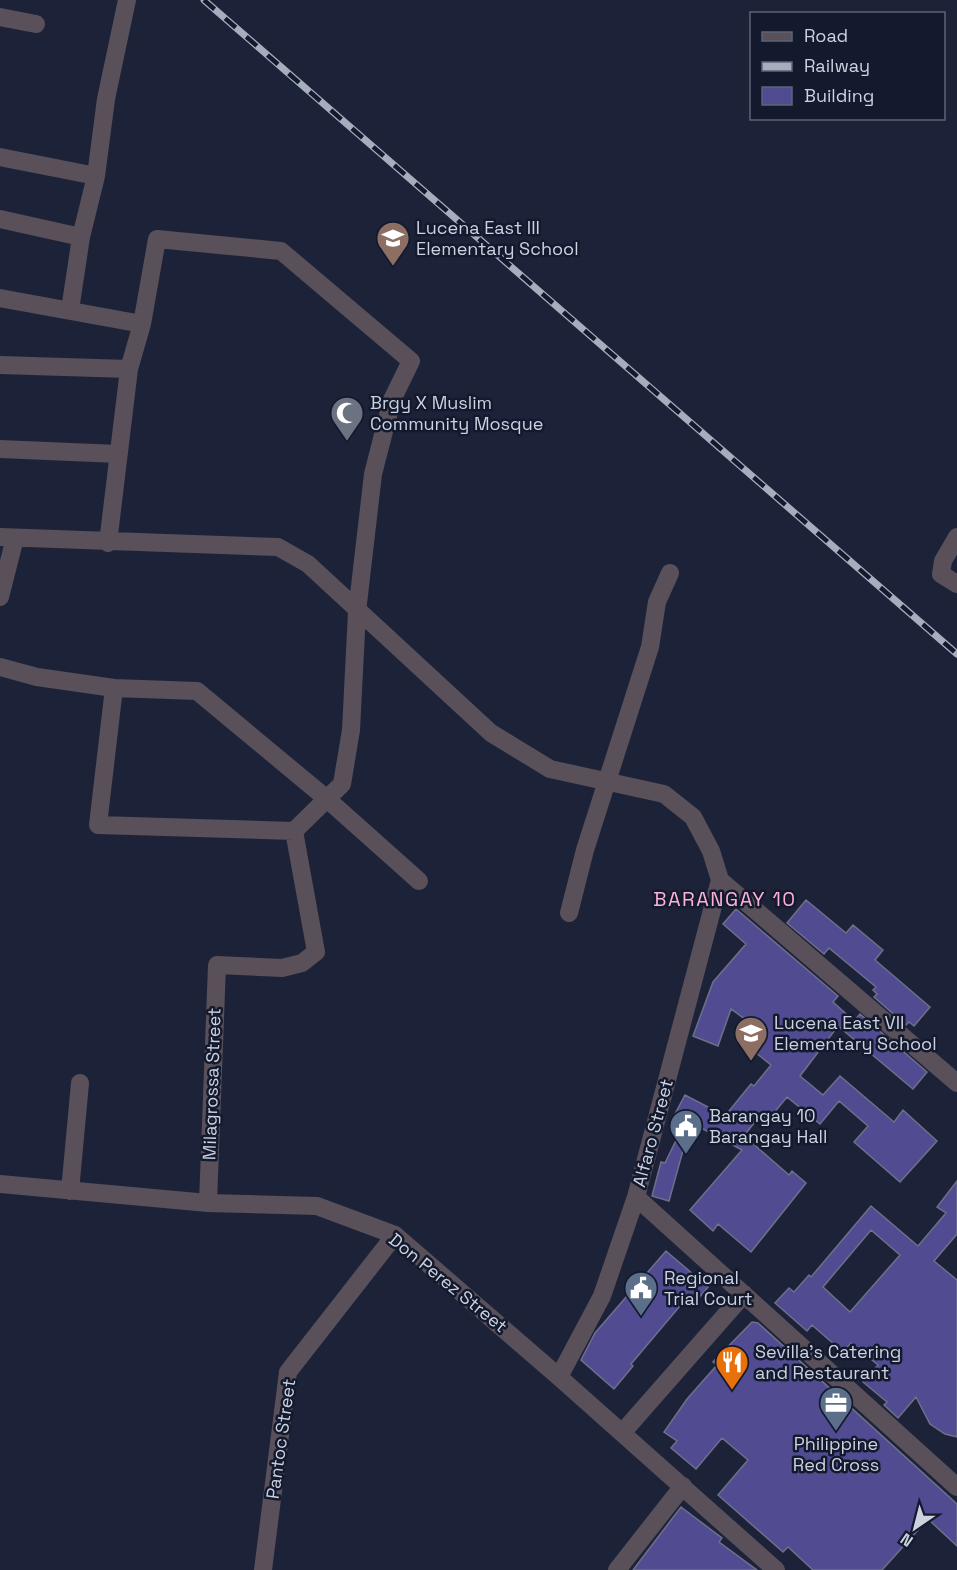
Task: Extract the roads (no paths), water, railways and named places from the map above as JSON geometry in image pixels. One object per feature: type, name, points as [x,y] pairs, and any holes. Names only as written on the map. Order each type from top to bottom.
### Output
[{"type":"street","points":[[70,310],[81,237],[96,176],[106,99],[127,0]]},
{"type":"street","points":[[0,16],[36,24]]},
{"type":"street","points":[[0,157],[96,176]]},
{"type":"street","points":[[0,219],[81,237]]},
{"type":"street","points":[[108,543],[129,369],[142,324],[157,239],[281,251],[411,361],[392,400],[373,474],[357,612],[351,730],[342,784],[294,831],[98,825],[114,688]]},
{"type":"street","points":[[0,298],[142,324]]},
{"type":"street","points":[[0,365],[129,369]]},
{"type":"street","points":[[0,449],[118,454]]},
{"type":"street","points":[[957,537],[944,561],[941,574],[957,584]]},
{"type":"street","points":[[0,597],[8,538],[278,547],[308,564],[357,612],[491,733],[550,769],[664,794],[693,817],[711,851],[720,880],[957,1083]]},
{"type":"street","points":[[569,914],[585,850],[650,647],[657,602],[670,573]]},
{"type":"street","points":[[0,667],[37,677],[114,688],[197,691],[327,799],[419,881]]},
{"type":"street","name":"Milagrossa Street","points":[[208,1203],[216,965],[282,968],[302,963],[316,952],[294,831]]},
{"type":"street","name":"Alfaro Street","points":[[559,1377],[602,1296],[636,1197],[720,880]]},
{"type":"street","points":[[70,1191],[80,1083]]},
{"type":"street","name":"Don Perez Street","points":[[0,1184],[208,1203],[317,1206],[395,1235],[776,1570]]},
{"type":"street","points":[[636,1197],[957,1487]]},
{"type":"street","name":"Pantoc Street","points":[[264,1570],[288,1372],[395,1235]]},
{"type":"street","points":[[621,1433],[744,1294]]},
{"type":"street","points":[[617,1570],[683,1486]]},
{"type":"railway","points":[[204,0],[957,654]]},
{"type":"place","name":"Lucena East III Elementary School","points":[[393,267]]},
{"type":"place","name":"Brgy X Muslim Community Mosque","points":[[347,442]]},
{"type":"place","name":"Lucena East VII Elementary School","points":[[751,1062]]},
{"type":"place","name":"Barangay 10 Barangay Hall","points":[[686,1155]]},
{"type":"place","name":"Regional Trial Court","points":[[641,1317]]},
{"type":"place","name":"Sevilla's Catering and Restaurant","points":[[732,1391]]},
{"type":"place","name":"Philippine Red Cross","points":[[836,1432]]},
{"type":"district","name":"BARANGAY 10","points":[[725,899]]}]
